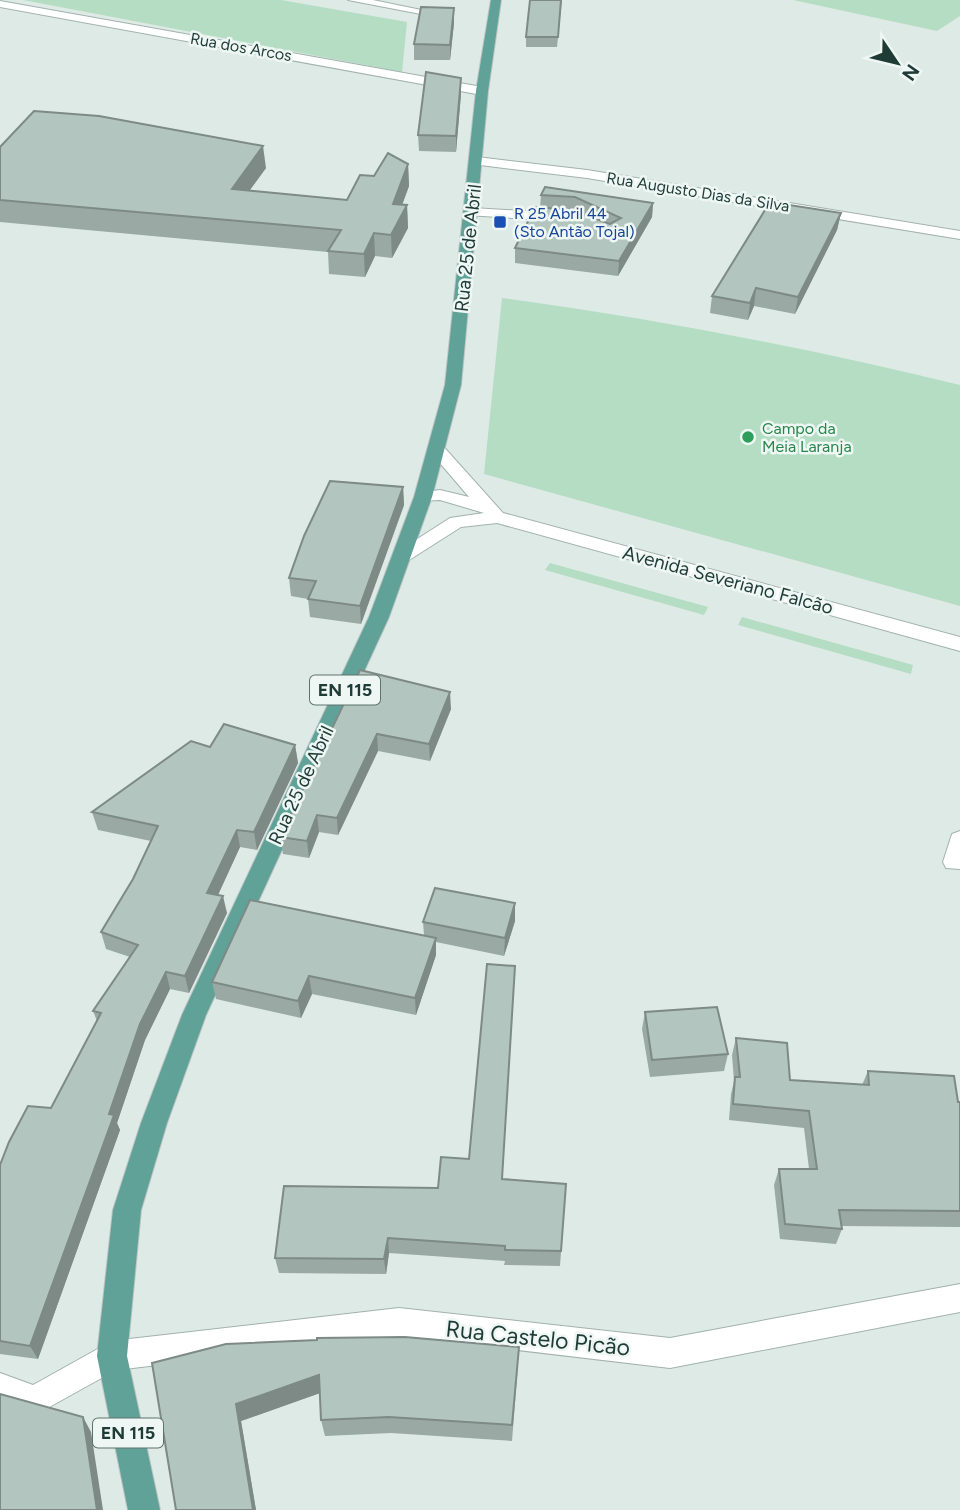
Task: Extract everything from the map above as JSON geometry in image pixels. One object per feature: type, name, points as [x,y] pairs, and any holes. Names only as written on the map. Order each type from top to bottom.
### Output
[{"type":"main road","name":"Rua 25 de Abril","points":[[112,1356],[127,1210],[154,1123],[194,1015],[379,617],[423,497],[453,385],[482,92],[496,0]]},
{"type":"main road","name":"EN 115","points":[[112,1356],[144,1510]]},
{"type":"street","points":[[353,0],[426,12]]},
{"type":"street","name":"Rua dos Arcos","points":[[0,4],[482,92]]},
{"type":"street","name":"Rua Augusto Dias da Silva","points":[[477,161],[587,174],[960,235]]},
{"type":"street","points":[[472,212],[573,218]]},
{"type":"street","points":[[516,234],[520,215]]},
{"type":"street","points":[[436,449],[491,512]]},
{"type":"street","name":"Avenida Severiano Falcão","points":[[423,497],[440,495],[491,512],[960,644]]},
{"type":"street","points":[[423,497],[456,522]]},
{"type":"street","name":"Avenida Severiano Falcão","points":[[400,558],[456,522],[491,512]]},
{"type":"street","name":"Rua Castelo Picão","points":[[112,1356],[399,1322],[670,1353],[960,1298]]},
{"type":"street","points":[[0,1388],[35,1400],[112,1356]]},
{"type":"green space","points":[[23,0],[281,0],[407,22],[402,72]]},
{"type":"green space","points":[[793,0],[960,0],[960,16],[937,31]]},
{"type":"green space","name":"Campo da Meia Laranja","points":[[502,298],[732,336],[960,385],[960,606],[484,474]]},
{"type":"green space","points":[[550,563],[708,607],[704,615],[545,570]]},
{"type":"green space","points":[[742,617],[913,665],[911,674],[738,625]]},
{"type":"building","points":[[530,0],[561,0],[558,37],[526,37]]},
{"type":"building","points":[[421,7],[454,8],[450,45],[414,44]]},
{"type":"building","points":[[426,72],[461,78],[456,136],[418,135]]},
{"type":"building","points":[[34,111],[99,116],[263,146],[232,189],[347,200],[360,175],[374,176],[388,153],[408,164],[393,204],[407,205],[391,235],[374,233],[364,254],[328,251],[341,230],[0,200],[0,147]]},
{"type":"building","points":[[545,187],[653,203],[619,261],[515,248],[535,207],[571,210],[610,224],[621,218],[575,197],[541,195]]},
{"type":"building","points":[[770,202],[841,213],[798,297],[756,288],[750,303],[712,296]]},
{"type":"building","points":[[330,481],[403,487],[360,606],[308,599],[316,581],[289,578],[304,536]]},
{"type":"building","points":[[360,670],[450,692],[429,744],[377,734],[337,818],[317,815],[307,841],[280,837]]},
{"type":"building","points":[[224,724],[295,745],[254,832],[237,830],[207,893],[223,896],[185,976],[166,972],[140,1024],[109,1114],[114,1115],[30,1346],[0,1341],[0,1165],[28,1106],[51,1108],[101,1013],[93,1011],[138,945],[101,932],[133,879],[158,826],[92,812],[191,741],[210,747]]},
{"type":"building","points":[[435,888],[515,903],[505,938],[423,922]]},
{"type":"building","points":[[250,900],[436,938],[415,998],[309,976],[298,1001],[212,982]]},
{"type":"building","points":[[487,964],[515,966],[502,1179],[566,1184],[561,1251],[505,1250],[505,1246],[388,1238],[384,1259],[275,1258],[284,1186],[438,1188],[441,1157],[469,1159]]},
{"type":"building","points":[[717,1007],[728,1054],[652,1060],[645,1012]]},
{"type":"building","points":[[736,1038],[787,1043],[790,1080],[869,1085],[868,1071],[954,1076],[960,1102],[960,1211],[839,1210],[842,1229],[785,1224],[779,1169],[817,1169],[809,1111],[733,1104],[735,1077],[740,1077]]},
{"type":"building","points":[[405,1337],[519,1347],[512,1425],[389,1417],[321,1420],[319,1375],[236,1404],[253,1510],[176,1510],[152,1363],[226,1344],[317,1338]]},
{"type":"building","points":[[0,1394],[83,1417],[97,1510],[0,1510]]},
{"type":"place","name":"R 25 Abril 44 (Sto Antão Tojal)","points":[[500,222]]},
{"type":"place","name":"Campo da Meia Laranja","points":[[748,437]]}]
